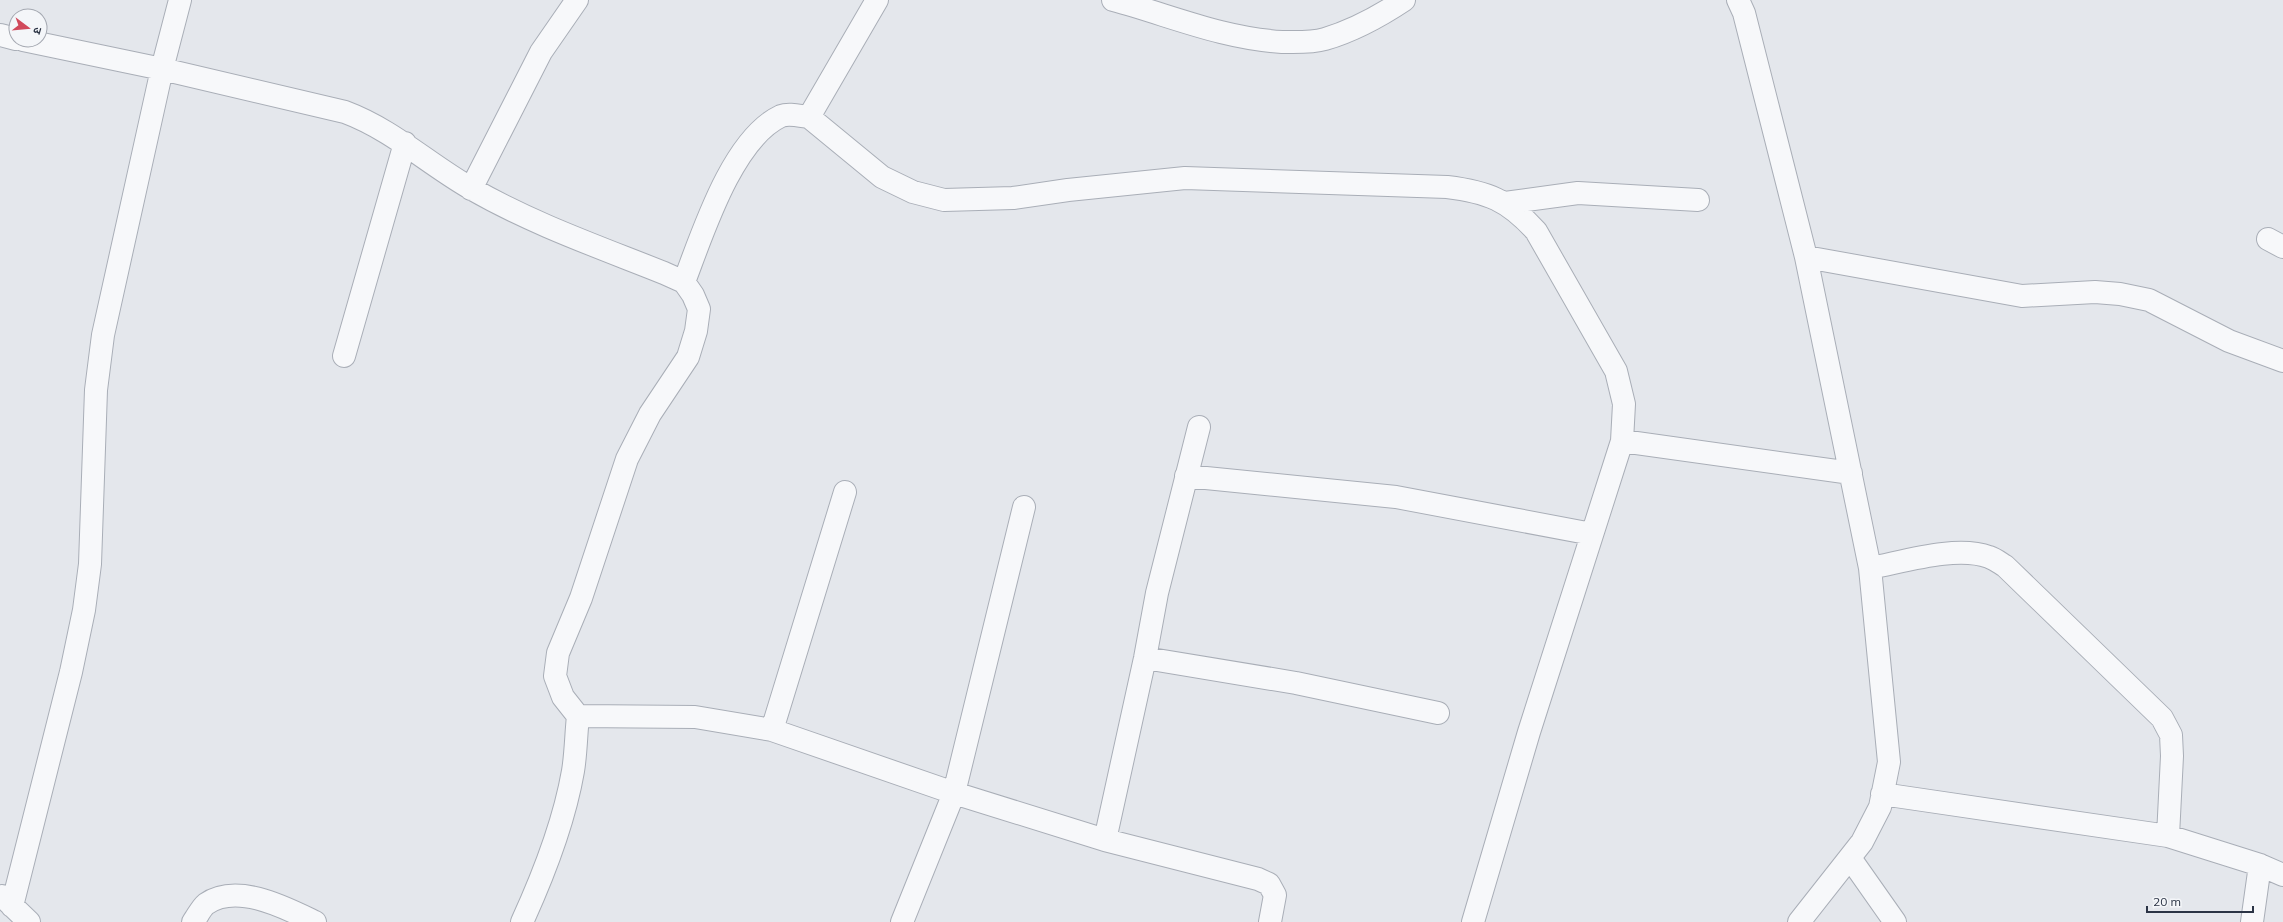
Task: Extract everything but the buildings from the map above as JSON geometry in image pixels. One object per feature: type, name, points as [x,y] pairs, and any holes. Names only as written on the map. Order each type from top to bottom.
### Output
[{"type":"street","points":[[29,922],[6,900],[71,672],[84,610],[90,564],[96,390],[103,335],[162,69],[180,0]]},
{"type":"street","points":[[471,189],[541,52],[577,0]]},
{"type":"street","points":[[809,117],[877,0]]},
{"type":"street","points":[[1113,0],[1151,4],[1216,32],[1257,40],[1299,43],[1324,40],[1383,14],[1404,0]]},
{"type":"street","points":[[1738,0],[1744,13],[1806,257],[1870,568],[1888,762],[1880,808],[1862,842],[1799,922]]},
{"type":"street","points":[[48,45],[162,69],[345,112],[369,121],[405,143],[471,189],[526,218],[684,282],[693,295],[699,309],[696,331],[688,357],[650,414],[627,459],[581,598],[558,653],[556,676],[563,697],[578,716],[573,771],[561,818],[543,876],[522,922]]},
{"type":"street","points":[[684,282],[720,191],[744,151],[763,130],[782,116],[795,115],[809,117],[882,177],[912,192],[944,200],[1013,198],[1068,190],[1185,178],[1447,187],[1473,190],[1505,203],[1519,212],[1536,231],[1616,371],[1624,404],[1622,441],[1529,732],[1473,922]]},
{"type":"street","points":[[344,356],[405,143]]},
{"type":"street","points":[[1505,203],[1578,193],[1698,200]]},
{"type":"street","points":[[1806,257],[2022,296],[2095,292],[2148,300],[2229,341],[2283,361]]},
{"type":"street","points":[[1105,840],[1145,658],[1157,593],[1199,427]]},
{"type":"street","points":[[1622,441],[1851,473]]},
{"type":"street","points":[[1186,476],[1396,497],[1592,534]]},
{"type":"street","points":[[772,730],[845,492]]},
{"type":"street","points":[[902,922],[954,793],[1024,506]]},
{"type":"street","points":[[1870,568],[1949,553],[1971,553],[1989,557],[2005,566],[2162,718],[2171,735],[2172,756],[2168,836]]},
{"type":"street","points":[[1145,658],[1296,683],[1438,713]]},
{"type":"street","points":[[578,716],[695,717],[772,730],[954,793],[1105,840],[1258,879],[1269,884],[1275,895],[1270,922]]},
{"type":"street","points":[[1882,794],[2168,836],[2260,865],[2283,875]]},
{"type":"street","points":[[1850,858],[1895,922]]},
{"type":"street","points":[[2252,922],[2260,865]]},
{"type":"street","points":[[193,922],[205,904],[223,898],[244,896],[277,904],[315,922]]}]
